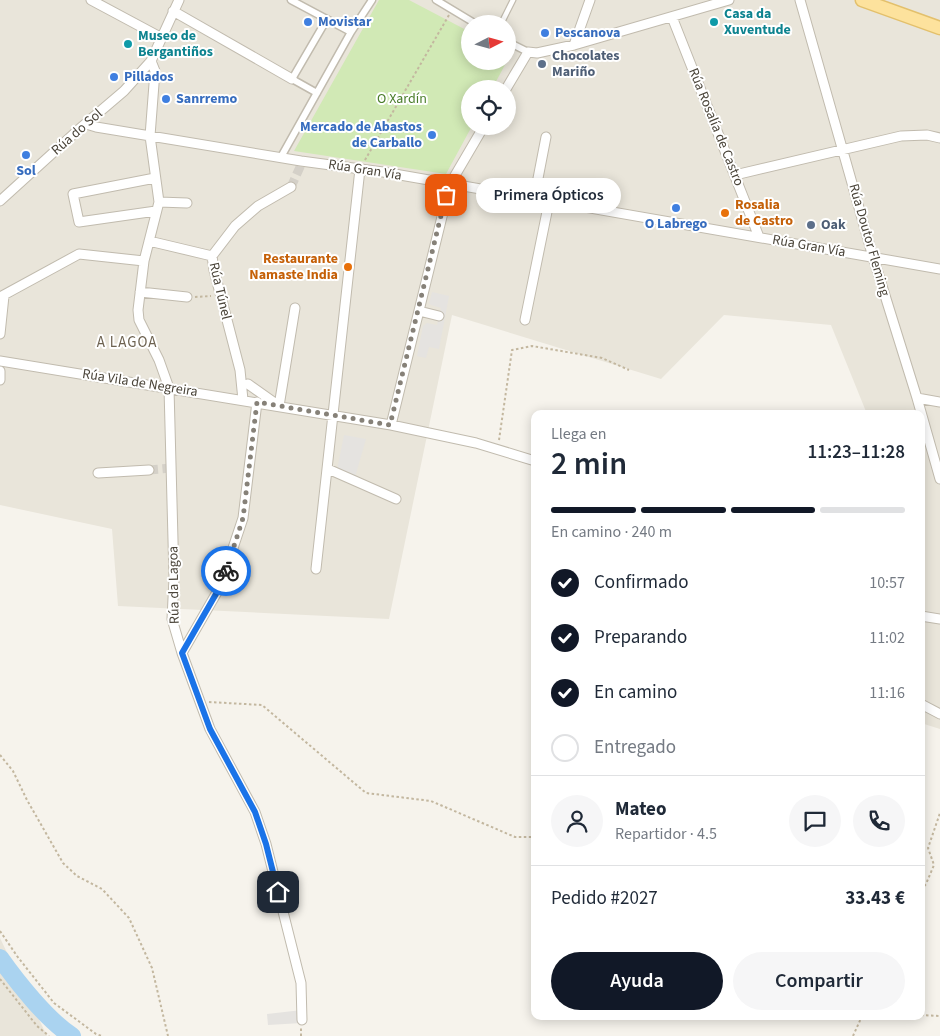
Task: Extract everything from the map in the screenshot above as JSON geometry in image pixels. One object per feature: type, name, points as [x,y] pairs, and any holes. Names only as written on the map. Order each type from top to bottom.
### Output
[{"type":"main road","points":[[862,0],[940,28]]},
{"type":"street","points":[[91,0],[162,38]]},
{"type":"street","name":"Rúa do Sol","points":[[0,201],[124,91],[151,61],[179,0]]},
{"type":"street","points":[[291,0],[351,32]]},
{"type":"street","points":[[281,157],[351,32],[372,0]]},
{"type":"street","points":[[436,0],[461,15]]},
{"type":"street","points":[[574,45],[590,0]]},
{"type":"street","points":[[516,46],[528,52],[537,53],[574,45],[730,0]]},
{"type":"street","name":"Rúa Doutor Fleming","points":[[800,0],[873,258],[920,410]]},
{"type":"street","points":[[173,11],[317,93]]},
{"type":"street","name":"Rúa Rosalía de Castro","points":[[672,17],[759,237]]},
{"type":"street","points":[[292,79],[327,19]]},
{"type":"street","points":[[511,80],[528,52]]},
{"type":"street","name":"Rúa da Lagoa","points":[[151,61],[155,71],[150,136],[159,202],[144,261],[138,310],[139,320],[159,360],[169,388],[174,578],[172,619],[182,653],[210,729],[255,812],[266,844],[301,983],[302,1020]]},
{"type":"street","name":"Rúa Gran Vía","points":[[86,124],[450,184],[940,269]]},
{"type":"street","points":[[390,425],[450,184],[479,135]]},
{"type":"street","points":[[735,175],[901,136],[928,135],[940,138]]},
{"type":"street","points":[[534,199],[546,137]]},
{"type":"street","points":[[316,570],[360,169]]},
{"type":"street","points":[[156,178],[73,194],[79,222],[156,211]]},
{"type":"street","name":"Rúa Túnel","points":[[250,401],[240,374],[212,256],[235,226],[258,206],[291,187]]},
{"type":"street","points":[[159,202],[187,203]]},
{"type":"street","points":[[525,320],[549,202]]},
{"type":"street","points":[[149,241],[212,256]]},
{"type":"street","points":[[0,334],[2,296],[78,254],[144,261]]},
{"type":"street","points":[[140,292],[187,297]]},
{"type":"street","points":[[279,406],[296,308]]},
{"type":"street","points":[[419,311],[439,316]]},
{"type":"street","name":"Rúa Vila de Negreira","points":[[0,361],[390,425],[467,441],[531,459]]},
{"type":"street","points":[[0,371],[0,380]]},
{"type":"street","points":[[226,397],[232,392],[240,374]]},
{"type":"street","name":"Rúa Túnel","points":[[240,374],[244,375],[248,384],[250,401]]},
{"type":"street","name":"Rúa Vila de Negreira","points":[[248,384],[279,406]]},
{"type":"street","points":[[268,399],[281,394]]},
{"type":"street","points":[[917,398],[940,402]]},
{"type":"street","points":[[182,653],[220,587],[243,518],[250,401]]},
{"type":"street","name":"Rúa Doutor Fleming","points":[[925,426],[940,479]]},
{"type":"street","points":[[328,469],[396,499]]},
{"type":"street","points":[[98,473],[149,470]]},
{"type":"street","points":[[925,617],[940,619]]},
{"type":"street","points":[[925,706],[940,714]]},
{"type":"lane","points":[[506,15],[513,0]]},
{"type":"path","points":[[360,169],[452,10]]},
{"type":"path","points":[[187,297],[220,296]]},
{"type":"path","points":[[498,449],[512,350],[532,346],[602,358],[629,370]]},
{"type":"path","points":[[200,701],[262,705],[366,792],[431,801],[515,837],[531,837]]},
{"type":"path","points":[[0,755],[13,771],[27,800],[63,863],[77,876],[102,889],[129,918],[152,968],[168,1036]]},
{"type":"path","points":[[925,885],[934,865],[928,848],[940,813]]},
{"type":"path","points":[[0,932],[54,1003],[96,1034],[102,1036]]},
{"type":"path","points":[[0,979],[37,1026],[49,1036]]},
{"type":"path","points":[[925,1015],[940,1016]]},
{"type":"path","points":[[854,1036],[860,1020]]},
{"type":"shaded area","points":[[0,0],[940,0],[940,729],[925,724],[925,410],[865,410],[831,325],[724,315],[661,379],[452,315],[389,619],[118,606],[112,529],[0,505]]},
{"type":"shaded area","points":[[432,292],[449,296],[439,349],[429,347],[426,358],[417,356],[423,326],[427,323],[437,325],[441,308],[429,303]]},
{"type":"shaded area","points":[[344,435],[366,439],[355,477],[337,470]]},
{"type":"shaded area","points":[[0,938],[47,1036],[0,1036]]},
{"type":"shaded area","points":[[302,1010],[302,1023],[268,1025],[267,1014]]},
{"type":"green space","name":"O Xardín","points":[[379,0],[409,0],[461,27],[461,70],[502,70],[497,80],[461,80],[461,135],[467,135],[446,174],[294,151]]},
{"type":"waterway","points":[[0,958],[43,1011],[72,1036]]},
{"type":"tunnel","points":[[291,187],[301,161]]},
{"type":"tunnel","points":[[149,470],[172,468]]},
{"type":"way so far","points":[[226,571],[243,518],[257,402],[390,425],[446,195]]},
{"type":"place","name":"Movistar","points":[[308,22]]},
{"type":"place","name":"Casa da Xuventude","points":[[714,22]]},
{"type":"place","name":"Pescanova","points":[[545,33]]},
{"type":"place","name":"Museo de Bergantiños","points":[[128,44]]},
{"type":"place","name":"Chocolates Mariño","points":[[542,64]]},
{"type":"place","name":"Pillados","points":[[114,77]]},
{"type":"place","name":"Sanrremo","points":[[166,99]]},
{"type":"place","name":"Mercado de Abastos de Carballo","points":[[432,135]]},
{"type":"place","name":"Sol","points":[[26,155]]},
{"type":"place","name":"Primera Ópticos","points":[[446,195]]},
{"type":"place","name":"O Labrego","points":[[676,208]]},
{"type":"place","name":"Rosalia de Castro","points":[[725,213]]},
{"type":"place","name":"Oak","points":[[811,225]]},
{"type":"place","name":"Restaurante Namaste India","points":[[348,267]]},
{"type":"district","name":"A LAGOA","points":[[127,342]]},
{"type":"route","points":[[226,571],[220,587],[182,653],[210,729],[255,812],[266,844],[278,892]]}]
